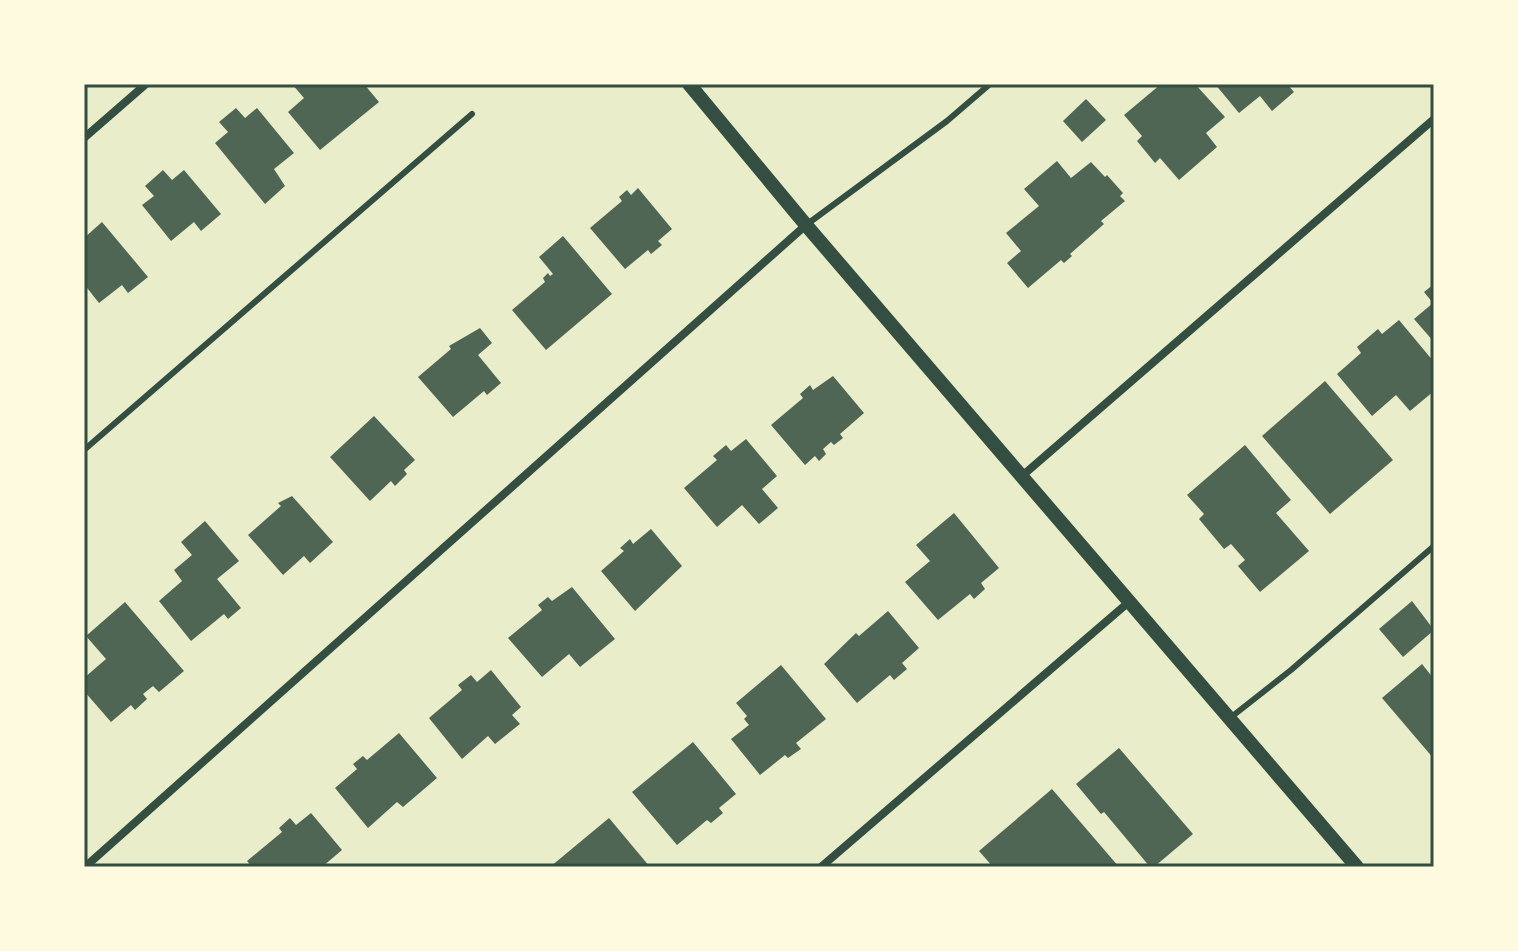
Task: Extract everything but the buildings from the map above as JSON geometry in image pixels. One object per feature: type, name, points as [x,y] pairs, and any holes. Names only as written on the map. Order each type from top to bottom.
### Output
[{"type":"street","points":[[84,138],[146,84]]},
{"type":"street","points":[[689,84],[806,225],[1357,867]]},
{"type":"street","points":[[1022,476],[1434,119]]},
{"type":"street","points":[[85,867],[806,225]]},
{"type":"street","points":[[821,867],[1130,601]]},
{"type":"lane","points":[[806,225],[947,121],[990,84]]},
{"type":"lane","points":[[84,450],[472,114]]},
{"type":"lane","points":[[1230,718],[1291,670],[1434,546]]}]
